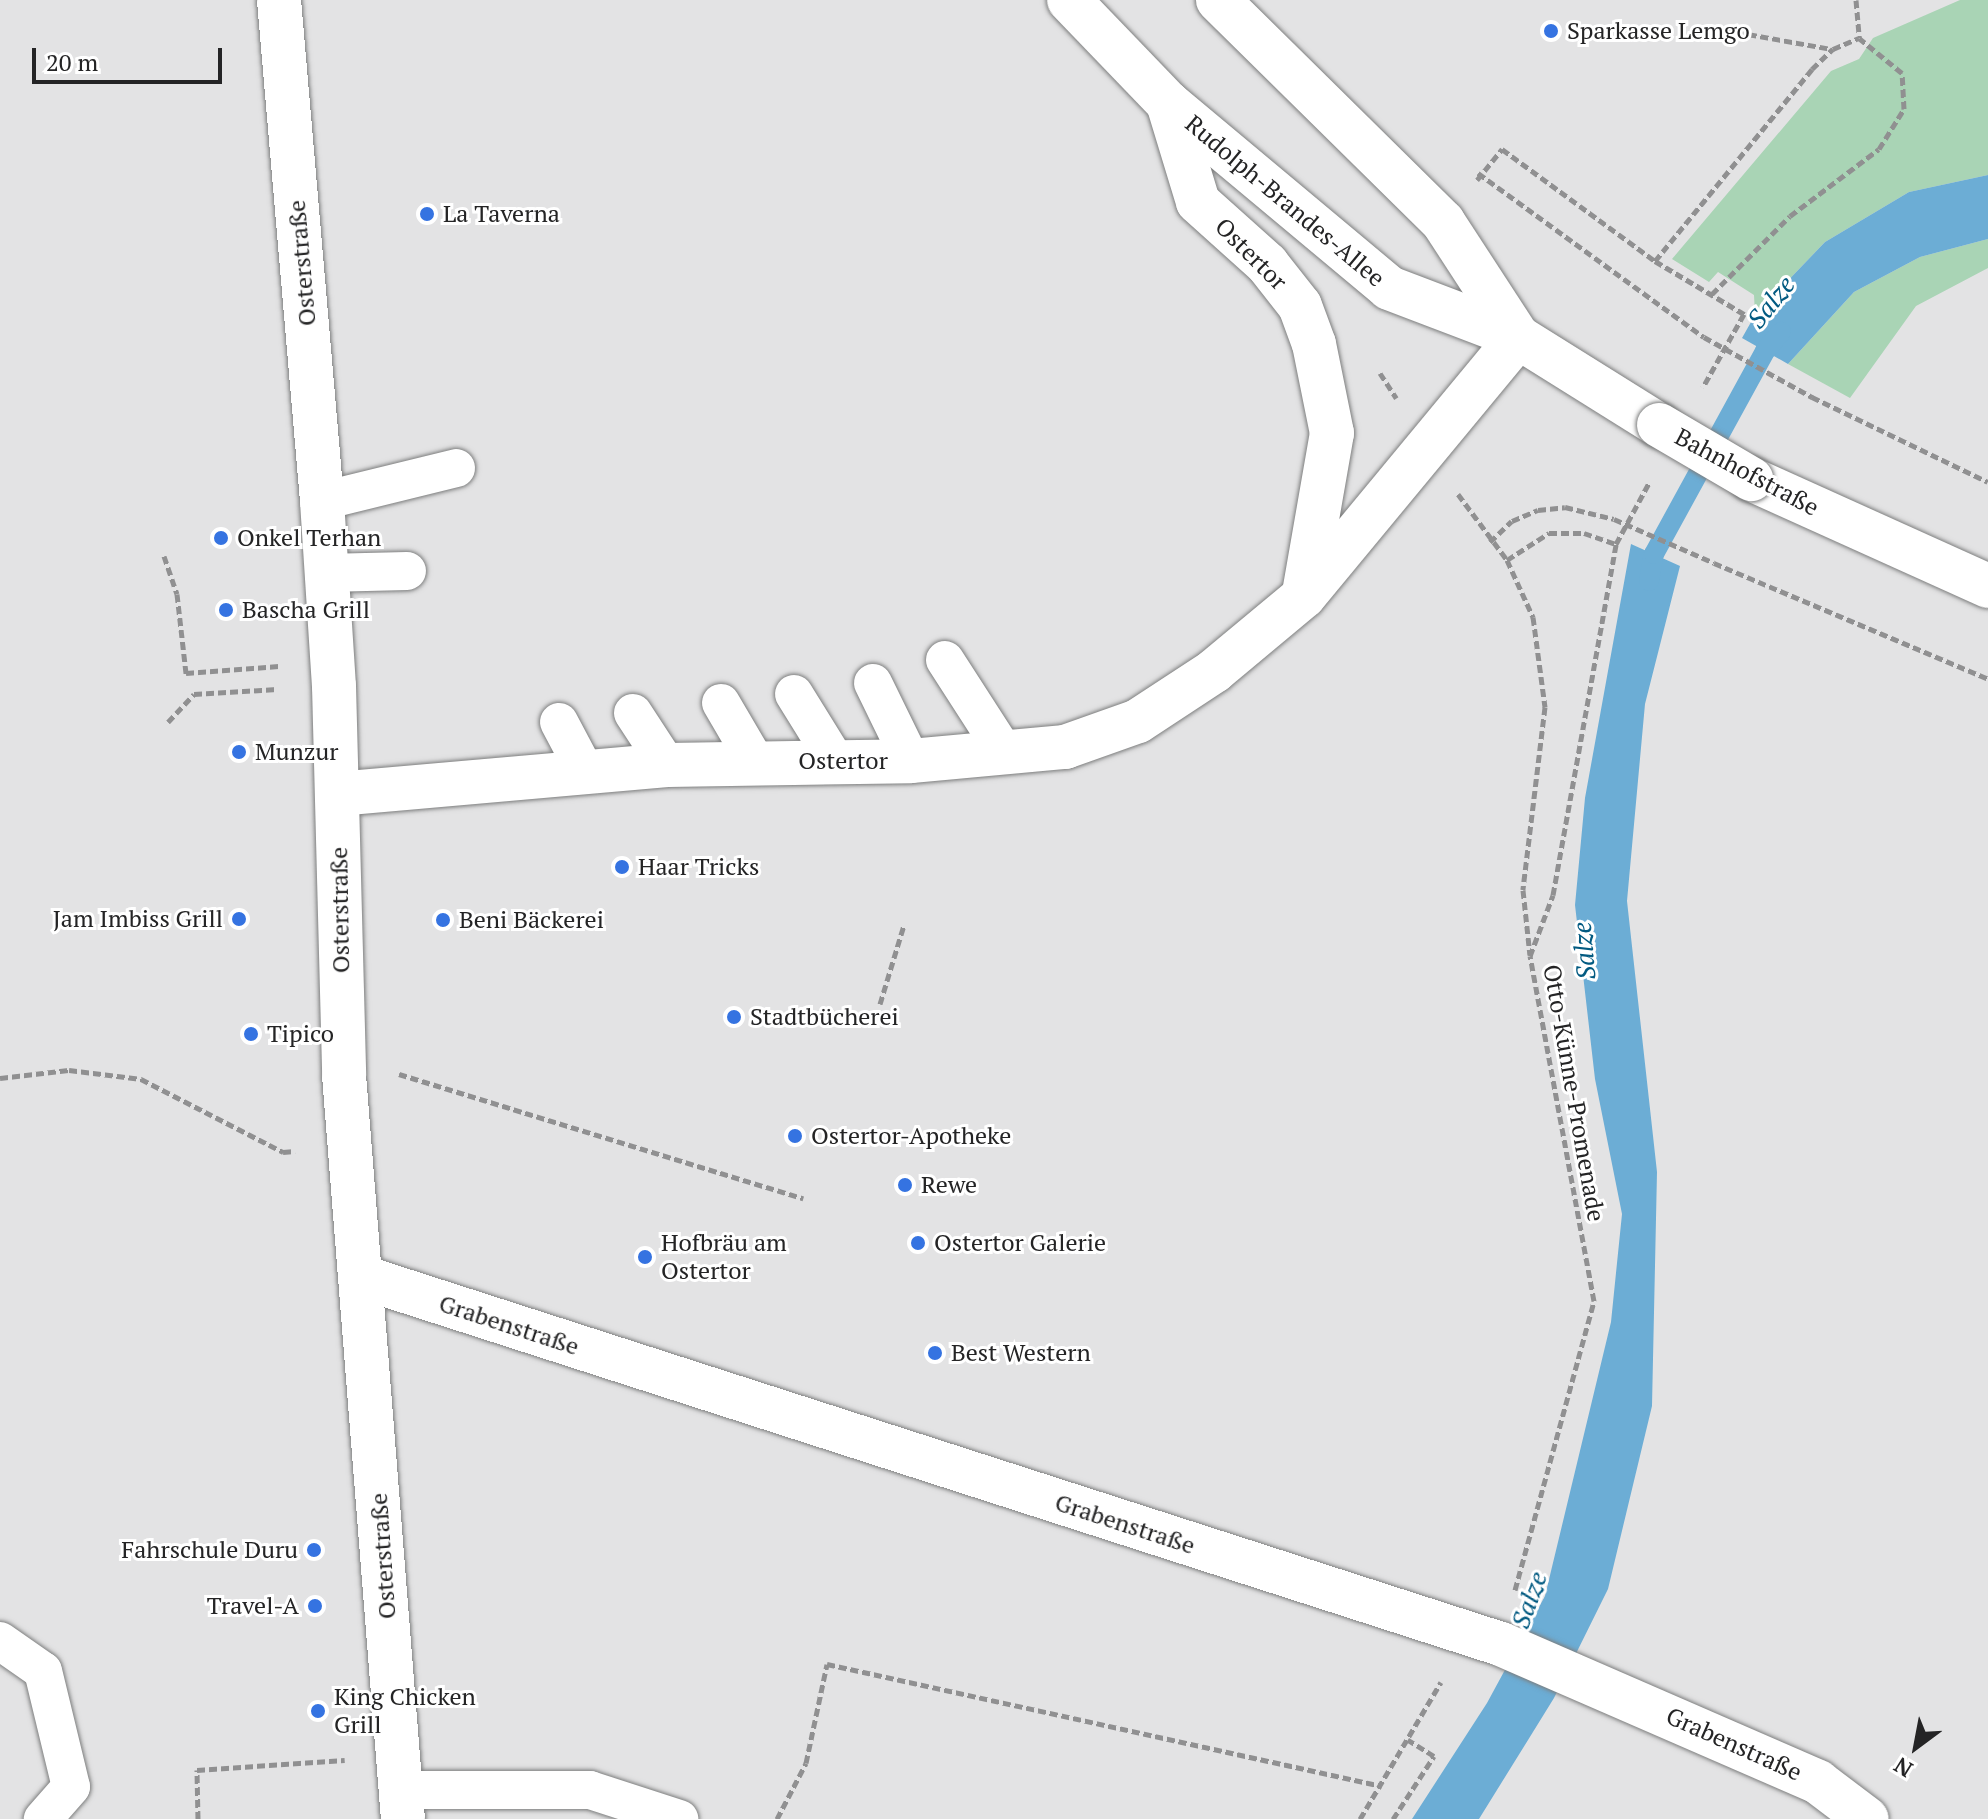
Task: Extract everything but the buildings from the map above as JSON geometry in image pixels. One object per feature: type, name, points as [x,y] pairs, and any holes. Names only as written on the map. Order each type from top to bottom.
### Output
[{"type":"street","name":"Osterstraße","points":[[279,0],[322,501],[337,794],[344,1075],[402,1805]]},
{"type":"street","name":"Rudolph-Brandes-Allee","points":[[1069,0],[1168,103],[1389,288],[1518,337]]},
{"type":"street","points":[[1218,0],[1443,222],[1518,337]]},
{"type":"street","name":"Ostertor","points":[[1168,103],[1198,202],[1267,264],[1300,306],[1314,344],[1332,433],[1304,596]]},
{"type":"street","name":"Ostertor","points":[[337,794],[667,765],[755,761],[911,761],[1005,753],[1065,747],[1138,721],[1214,671],[1304,596],[1518,337]]},
{"type":"street","name":"Bahnhofstraße","points":[[1518,337],[1751,479],[1988,586]]},
{"type":"street","name":"Grabenstraße","points":[[362,1277],[1484,1640],[1593,1682],[1818,1782],[1867,1819]]},
{"type":"lane","points":[[322,501],[456,468]]},
{"type":"lane","points":[[325,573],[407,571]]},
{"type":"lane","points":[[945,660],[1005,753]]},
{"type":"lane","points":[[873,683],[911,761]]},
{"type":"lane","points":[[794,694],[835,760]]},
{"type":"lane","points":[[721,703],[755,761]]},
{"type":"lane","points":[[633,713],[667,765]]},
{"type":"lane","points":[[559,722],[586,773]]},
{"type":"lane","points":[[0,1641],[43,1671],[71,1787],[43,1819]]},
{"type":"lane","points":[[402,1805],[590,1790],[679,1819]]},
{"type":"path","points":[[1480,175],[1502,149],[1655,261],[1712,294],[1790,216],[1879,149],[1904,109],[1902,73],[1859,38],[1856,0]]},
{"type":"path","points":[[1725,30],[1833,49]]},
{"type":"path","points":[[1655,261],[1833,49],[1859,38]]},
{"type":"path","points":[[1468,165],[1704,337],[1812,397],[1988,482]]},
{"type":"path","points":[[1530,956],[1523,890],[1545,707],[1533,617],[1507,560],[1490,542],[1512,521],[1538,510],[1565,507],[1614,519],[1988,679]]},
{"type":"path","name":"Otto-Künne-Promenade","points":[[1360,1819],[1408,1740],[1484,1640],[1594,1301],[1530,956],[1553,895],[1616,544],[1584,533],[1549,533],[1507,560]]},
{"type":"path","points":[[164,556],[177,594],[186,673],[248,669]]},
{"type":"path","points":[[168,722],[194,694],[251,690]]},
{"type":"path","points":[[880,1004],[904,925]]},
{"type":"path","points":[[0,1078],[69,1070],[141,1079],[283,1152],[352,1147]]},
{"type":"path","points":[[344,1075],[411,1073],[803,1198]]},
{"type":"path","points":[[777,1819],[806,1763],[827,1664],[1382,1786]]},
{"type":"path","points":[[1393,1819],[1434,1756],[1408,1740]]},
{"type":"path","points":[[198,1819],[197,1770],[343,1760]]},
{"type":"green space","points":[[1960,0],[1988,0],[1988,175],[1909,192],[1825,242],[1755,315],[1754,295],[1718,272],[1709,282],[1672,259],[1831,71],[1859,59],[1873,38]]},
{"type":"green space","points":[[1988,239],[1988,268],[1916,306],[1850,398],[1788,364],[1854,292],[1920,257]]},
{"type":"water","points":[[1988,175],[1988,239],[1920,257],[1854,292],[1788,364],[1742,338],[1755,315],[1825,242],[1909,192]]},
{"type":"water","points":[[1631,544],[1680,566],[1645,704],[1627,901],[1657,1172],[1652,1406],[1608,1589],[1554,1698],[1479,1819],[1412,1819],[1487,1703],[1545,1596],[1611,1322],[1622,1214],[1595,1079],[1575,905],[1585,798]]},
{"type":"waterway","name":"Salze","points":[[1649,581],[1654,554],[1765,351],[1781,332]]},
{"type":"place","name":"Sparkasse Lemgo","points":[[1551,31]]},
{"type":"place","name":"La Taverna","points":[[427,214]]},
{"type":"place","name":"Onkel Terhan","points":[[221,538]]},
{"type":"place","name":"Bascha Grill","points":[[226,610]]},
{"type":"place","name":"Munzur","points":[[239,752]]},
{"type":"place","name":"Haar Tricks","points":[[622,867]]},
{"type":"place","name":"Jam Imbiss Grill","points":[[239,919]]},
{"type":"place","name":"Beni Bäckerei","points":[[443,920]]},
{"type":"place","name":"Stadtbücherei","points":[[734,1017]]},
{"type":"place","name":"Tipico","points":[[251,1034]]},
{"type":"place","name":"Ostertor-Apotheke","points":[[795,1136]]},
{"type":"place","name":"Rewe","points":[[905,1185]]},
{"type":"place","name":"Ostertor Galerie","points":[[918,1243]]},
{"type":"place","name":"Hofbräu am Ostertor","points":[[645,1257]]},
{"type":"place","name":"Best Western","points":[[935,1353]]},
{"type":"place","name":"Fahrschule Duru","points":[[314,1550]]},
{"type":"place","name":"Travel-A","points":[[315,1606]]},
{"type":"place","name":"King Chicken Grill","points":[[318,1711]]}]
